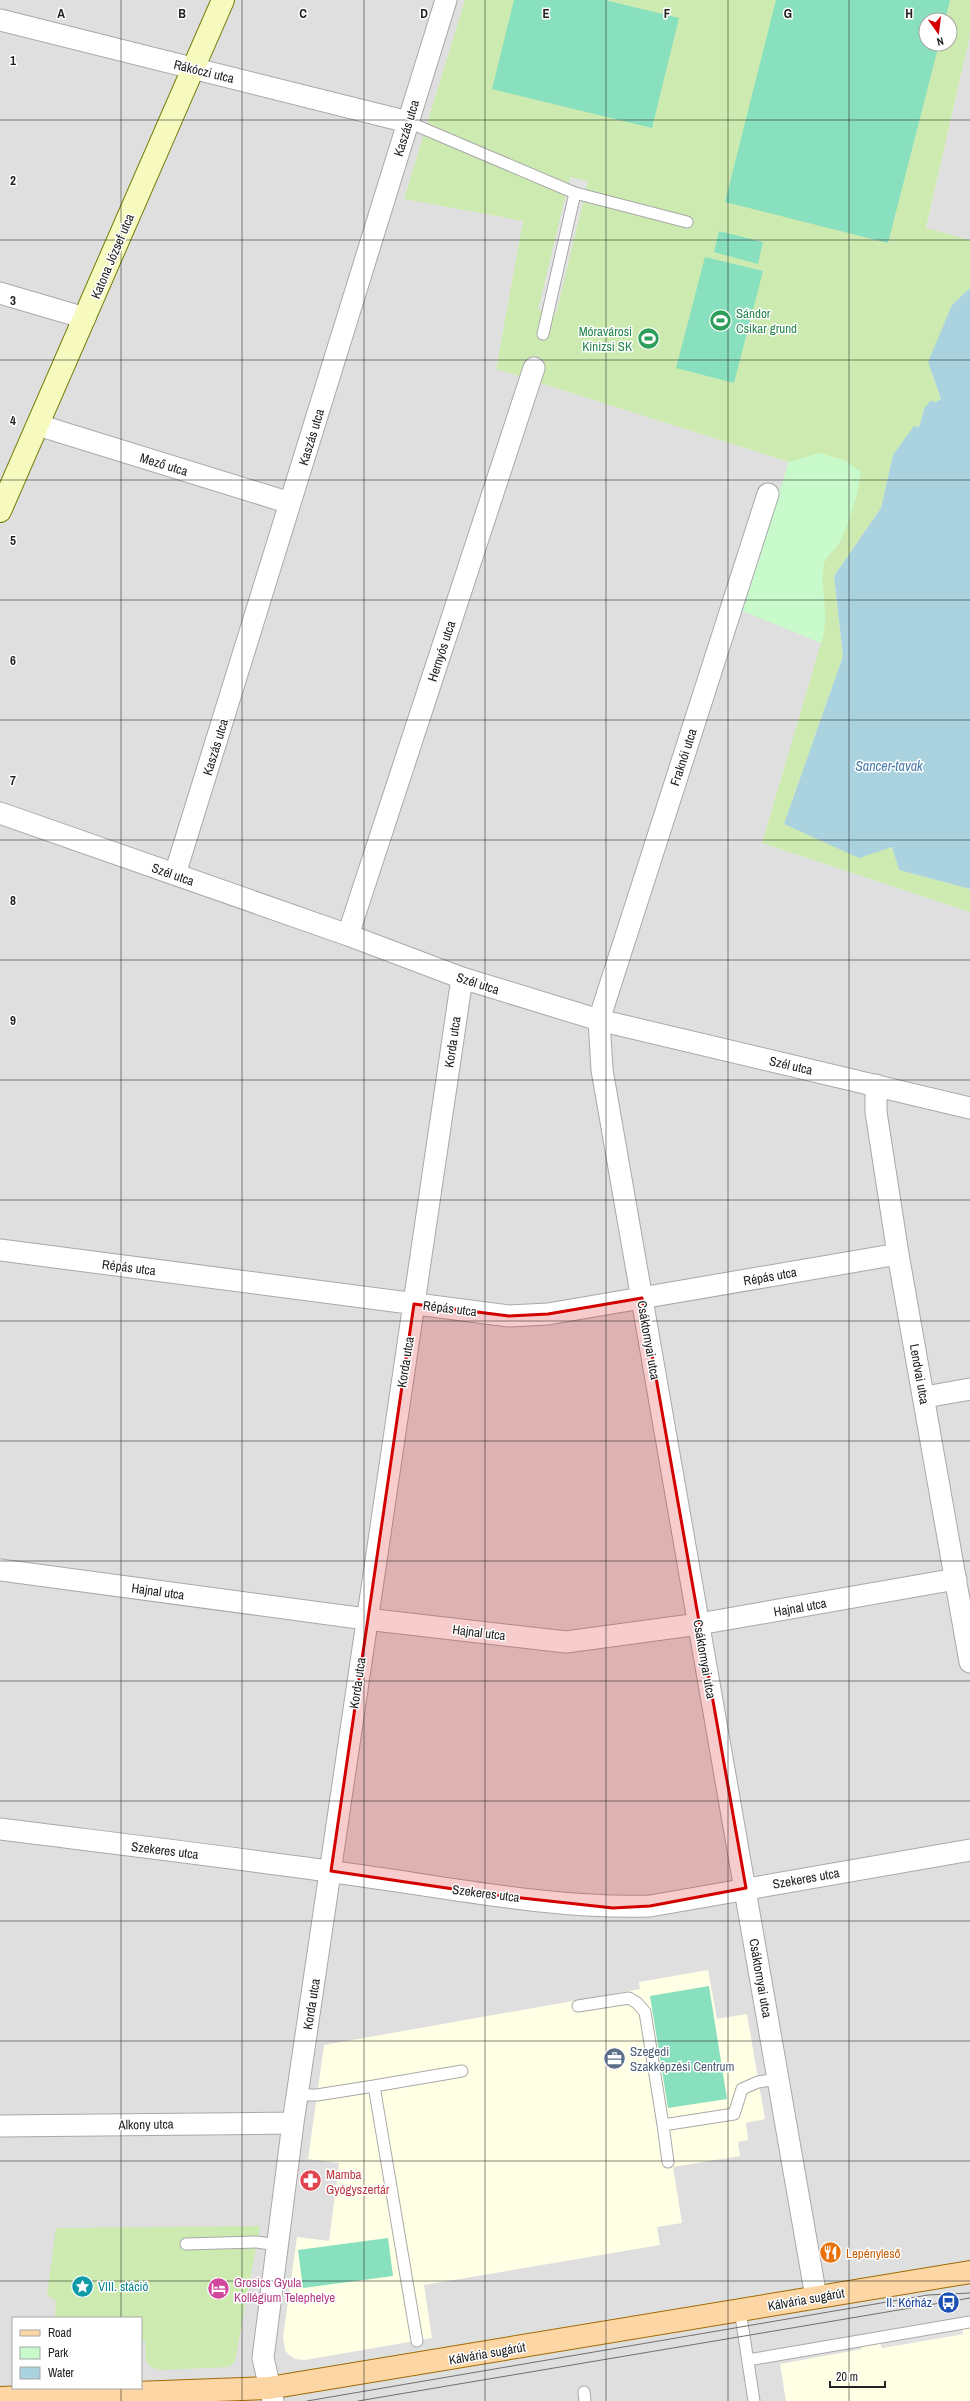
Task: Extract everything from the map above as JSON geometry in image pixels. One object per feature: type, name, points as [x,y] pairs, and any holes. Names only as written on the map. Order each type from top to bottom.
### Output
[{"type":"main road","name":"Kálvária sugárút","points":[[0,2398],[271,2395],[740,2310],[970,2272]]},
{"type":"street","name":"Katona József utca","points":[[0,511],[223,0]]},
{"type":"street","name":"Kaszás utca","points":[[175,874],[446,0]]},
{"type":"street","name":"Rákóczi utca","points":[[0,20],[408,122]]},
{"type":"street","points":[[0,293],[85,318]]},
{"type":"street","name":"Hernyós utca","points":[[348,935],[534,368]]},
{"type":"street","name":"Mező utca","points":[[38,425],[290,503]]},
{"type":"street","name":"Fraknói utca","points":[[598,1020],[768,494]]},
{"type":"street","name":"Szél utca","points":[[0,813],[348,935],[462,978],[598,1020],[970,1108]]},
{"type":"street","name":"Korda utca","points":[[271,2395],[262,2358],[293,2123],[331,1871],[366,1619],[462,978]]},
{"type":"street","name":"Csáktornyai utca","points":[[598,1020],[602,1070],[746,1888],[816,2297]]},
{"type":"street","name":"Lendvai utca","points":[[876,1085],[876,1112],[898,1254],[970,1662]]},
{"type":"street","name":"Répás utca","points":[[0,1250],[509,1316],[548,1314],[898,1254]]},
{"type":"street","points":[[924,1397],[970,1389]]},
{"type":"street","name":"Hajnal utca","points":[[0,1570],[366,1619],[566,1642],[699,1624],[956,1579]]},
{"type":"street","name":"Szekeres utca","points":[[0,1829],[331,1871],[494,1895],[613,1908],[650,1906],[970,1850]]},
{"type":"street","name":"Alkony utca","points":[[0,2126],[293,2123]]},
{"type":"lane","points":[[408,122],[575,193],[687,222]]},
{"type":"lane","points":[[543,334],[575,193]]},
{"type":"lane","points":[[578,2006],[629,1998],[637,2003],[645,2012],[668,2162]]},
{"type":"lane","points":[[297,2095],[317,2095],[462,2071]]},
{"type":"lane","points":[[663,2125],[734,2114],[742,2089],[758,2082],[778,2079]]},
{"type":"lane","points":[[374,2086],[417,2341]]},
{"type":"lane","points":[[186,2244],[257,2242],[277,2246]]},
{"type":"lane","points":[[740,2310],[754,2401]]},
{"type":"lane","points":[[748,2360],[970,2322]]},
{"type":"highlighted area","points":[[642,1298],[746,1888],[650,1906],[613,1908],[494,1895],[331,1871],[414,1304],[509,1316],[548,1314]]},
{"type":"shaded area","points":[[0,0],[465,0],[404,199],[523,221],[496,369],[789,462],[741,610],[821,643],[762,843],[970,912],[970,2401],[0,2401]]},
{"type":"shaded area","points":[[970,35],[970,240],[926,229]]},
{"type":"shaded area","points":[[570,177],[588,181],[556,314],[538,310]]},
{"type":"shaded area","points":[[708,1970],[717,2019],[747,2014],[765,2119],[746,2123],[748,2140],[738,2142],[740,2156],[673,2167],[682,2223],[657,2227],[660,2245],[424,2285],[432,2338],[305,2360],[295,2359],[289,2355],[285,2350],[283,2337],[297,2237],[329,2241],[339,2163],[308,2159],[324,2045],[640,1989],[639,1982]]},
{"type":"shaded area","points":[[970,2315],[970,2327],[962,2328],[963,2334],[882,2348],[878,2331]]},
{"type":"shaded area","points":[[970,2327],[970,2401],[786,2401],[780,2364],[862,2349],[862,2345],[880,2342],[882,2348],[963,2334],[962,2328]]},
{"type":"green space","points":[[465,0],[970,0],[970,35],[926,228],[970,240],[970,288],[952,305],[932,375],[941,399],[924,409],[919,427],[893,455],[881,508],[834,576],[843,656],[784,824],[892,847],[899,870],[970,889],[970,912],[762,843],[821,643],[741,610],[789,462],[496,369],[523,221],[404,199]]},
{"type":"green space","points":[[514,0],[605,0],[679,18],[652,128],[492,89]]},
{"type":"green space","points":[[776,0],[950,0],[947,12],[918,12],[918,52],[937,52],[888,243],[725,202]]},
{"type":"green space","points":[[719,231],[763,242],[758,264],[714,252]]},
{"type":"green space","name":"Sándor Csikar grund","points":[[705,257],[763,271],[734,383],[676,368]]},
{"type":"green space","points":[[820,453],[846,461],[861,472],[847,525],[840,542],[824,564],[823,584],[825,623],[821,643],[741,610],[789,462]]},
{"type":"green space","points":[[709,1986],[727,2099],[668,2108],[650,1996]]},
{"type":"green space","points":[[260,2226],[235,2361],[229,2367],[162,2370],[152,2368],[146,2361],[145,2341],[142,2341],[142,2317],[55,2317],[56,2301],[47,2295],[56,2228]]},
{"type":"green space","points":[[388,2238],[393,2276],[303,2288],[298,2250]]},
{"type":"water","name":"Sancer-tavak","points":[[970,288],[970,889],[899,870],[892,847],[859,858],[784,824],[843,656],[834,576],[881,508],[893,455],[914,426],[919,427],[924,409],[930,401],[936,402],[941,399],[928,362],[952,305]]},
{"type":"tram line","points":[[307,2401],[928,2295],[970,2293]]},
{"type":"tram line","points":[[358,2401],[970,2298]]},
{"type":"place","name":"Sándor Csikar grund","points":[[720,320]]},
{"type":"place","name":"Móravárosi Kinizsi SK","points":[[648,338]]},
{"type":"place","name":"Szegedi Szakképzési Centrum","points":[[615,2058]]},
{"type":"place","name":"Mamba Gyógyszertár","points":[[311,2181]]},
{"type":"place","name":"Lepényleső","points":[[831,2253]]},
{"type":"place","name":"VIII. stáció","points":[[82,2286]]},
{"type":"place","name":"Grosics Gyula Kollégium Telephelye","points":[[219,2289]]},
{"type":"place","name":"II. Kórház","points":[[948,2302]]}]
